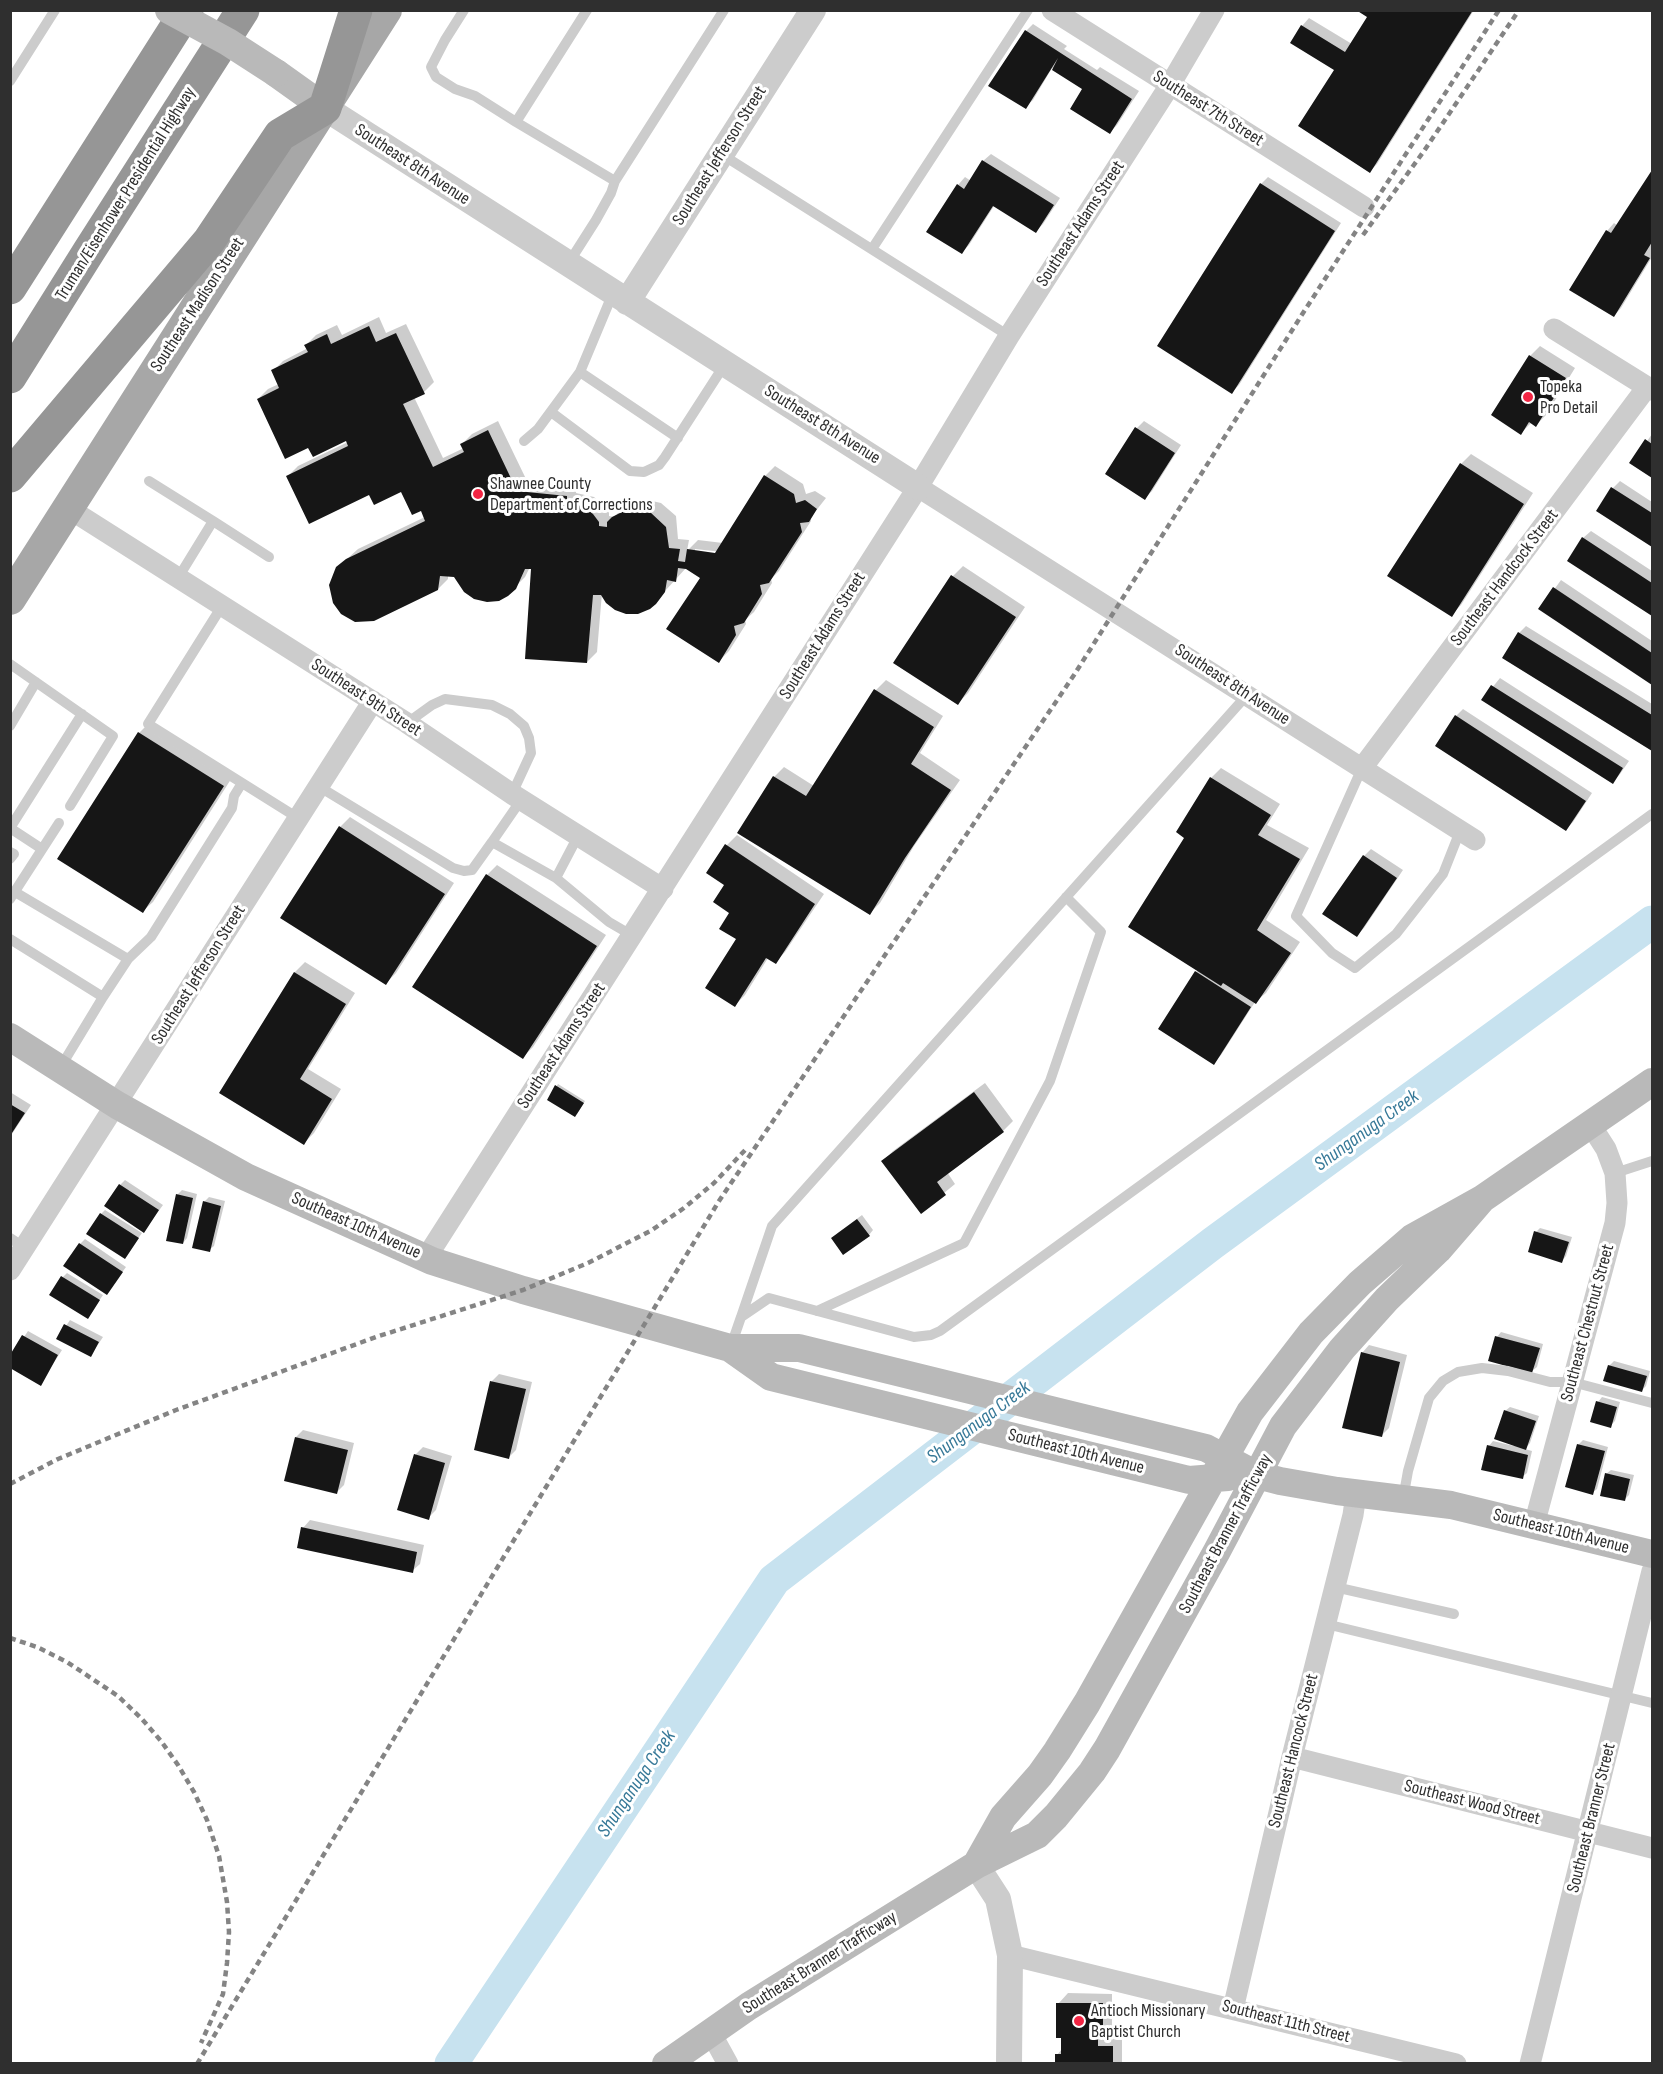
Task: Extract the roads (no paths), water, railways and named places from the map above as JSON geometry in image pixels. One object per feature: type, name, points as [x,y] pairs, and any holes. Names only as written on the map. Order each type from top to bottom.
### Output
[{"type":"highway","points":[[10,288],[187,10]]},
{"type":"highway","name":"Truman/Eisenhower Presidential Highway","points":[[10,377],[243,10]]},
{"type":"highway","points":[[10,476],[209,241],[280,135],[325,108],[356,10]]},
{"type":"main road","name":"Southeast 8th Avenue","points":[[169,10],[228,42],[325,108]]},
{"type":"main road","name":"Southeast Madison Street","points":[[10,599],[386,10]]},
{"type":"main road","name":"Southeast 10th Avenue","points":[[10,1037],[117,1105],[246,1177],[426,1258],[523,1290],[730,1348],[799,1348],[1206,1448],[1219,1468]]},
{"type":"main road","name":"Southeast Branner Trafficway","points":[[976,1865],[1003,1817],[1040,1775],[1069,1732],[1250,1412],[1311,1333],[1335,1307],[1412,1238],[1482,1199],[1653,1082]]},
{"type":"main road","name":"Southeast Branner Trafficway","points":[[666,2064],[749,2006],[976,1865],[1037,1835],[1056,1816],[1092,1772],[1133,1704],[1283,1426],[1342,1349],[1387,1299],[1438,1250],[1482,1199]]},
{"type":"main road","name":"Southeast 10th Avenue","points":[[730,1348],[771,1377],[1189,1480],[1219,1468],[1356,1494],[1451,1506],[1653,1554]]},
{"type":"street","name":"Southeast Jefferson Street","points":[[620,298],[721,154],[813,10]]},
{"type":"street","name":"Southeast 7th Street","points":[[1052,10],[1364,207]]},
{"type":"street","name":"Southeast Adams Street","points":[[426,1258],[918,487],[1009,336],[1170,86],[1214,10]]},
{"type":"street","name":"Southeast 8th Avenue","points":[[325,108],[620,298],[1467,835]]},
{"type":"street","points":[[1554,329],[1650,389]]},
{"type":"street","name":"Southeast Handcock Street","points":[[1362,768],[1650,389]]},
{"type":"street","name":"Southeast 9th Street","points":[[68,508],[373,701],[516,797],[663,889]]},
{"type":"street","name":"Southeast Jefferson Street","points":[[10,1270],[18,1243],[117,1105],[373,701]]},
{"type":"street","name":"Southeast Chestnut Street","points":[[1533,1525],[1615,1223],[1617,1203],[1615,1173],[1606,1149],[1590,1124]]},
{"type":"street","name":"Southeast Hancock Street","points":[[1233,2009],[1292,1757],[1353,1515],[1356,1494]]},
{"type":"street","name":"Southeast Branner Street","points":[[1530,2064],[1653,1571]]},
{"type":"street","name":"Southeast Wood Street","points":[[1292,1757],[1653,1848]]},
{"type":"street","points":[[976,1865],[998,1899],[1010,1955],[1009,2064]]},
{"type":"street","name":"Southeast 11th Street","points":[[1010,1955],[1456,2064]]},
{"type":"street","points":[[711,2033],[728,2064]]},
{"type":"lane","points":[[10,81],[55,10]]},
{"type":"lane","points":[[464,10],[431,67],[435,77],[455,89],[475,96],[615,182]]},
{"type":"lane","points":[[516,122],[587,10]]},
{"type":"lane","points":[[568,264],[596,220],[615,182],[724,10]]},
{"type":"lane","points":[[872,249],[1028,10]]},
{"type":"lane","points":[[721,154],[1009,336]]},
{"type":"lane","points":[[524,441],[538,429],[580,372],[620,298]]},
{"type":"lane","points":[[551,412],[630,471],[645,472],[659,465],[725,364]]},
{"type":"lane","points":[[580,372],[678,438]]},
{"type":"lane","points":[[149,481],[269,557]]},
{"type":"lane","points":[[178,578],[213,522]]},
{"type":"lane","points":[[222,606],[148,724],[298,818]]},
{"type":"lane","points":[[10,664],[112,736],[70,806]]},
{"type":"lane","points":[[10,726],[36,682]]},
{"type":"lane","points":[[730,1348],[772,1226],[1247,695]]},
{"type":"lane","points":[[318,786],[453,868],[464,871],[472,870],[492,842],[516,797],[531,753],[529,738],[524,726],[510,714],[492,705],[445,699],[432,705],[407,723]]},
{"type":"lane","points":[[42,849],[10,828],[82,714]]},
{"type":"lane","points":[[1362,768],[1296,916],[1332,953],[1355,968],[1396,934],[1443,874],[1467,835]]},
{"type":"lane","points":[[59,1068],[128,958],[151,937],[232,808],[234,796],[242,783]]},
{"type":"lane","points":[[741,1317],[769,1298],[914,1337],[931,1335],[940,1331],[1653,814]]},
{"type":"lane","points":[[59,823],[13,895],[128,958]]},
{"type":"lane","points":[[556,878],[578,836]]},
{"type":"lane","points":[[492,842],[556,878],[609,922],[633,936]]},
{"type":"lane","points":[[10,852],[14,854],[10,859]]},
{"type":"lane","points":[[817,1311],[964,1243],[1050,1081],[1101,932],[1066,897]]},
{"type":"lane","points":[[10,939],[104,997]]},
{"type":"lane","points":[[1615,1173],[1653,1161]]},
{"type":"lane","points":[[1403,1499],[1408,1471],[1429,1398],[1443,1382],[1458,1372],[1482,1368],[1508,1371],[1550,1382],[1572,1382],[1653,1403]]},
{"type":"lane","points":[[1335,1587],[1454,1614]]},
{"type":"lane","points":[[1326,1624],[1653,1703]]},
{"type":"waterway","name":"Shunganuga Creek","points":[[451,2064],[774,1580],[1213,1243],[1652,922]]},
{"type":"railway","points":[[197,2064],[719,1201],[1074,675],[1303,313],[1499,10]]},
{"type":"railway","points":[[1363,235],[1424,151],[1519,10]]},
{"type":"railway","points":[[10,1484],[58,1459],[176,1410],[376,1337],[523,1290],[588,1263],[652,1230],[684,1208],[714,1183],[747,1148]]},
{"type":"railway","points":[[10,1638],[37,1647],[67,1662],[118,1696],[161,1741],[194,1792],[207,1820],[219,1856],[227,1902],[229,1932],[223,1994],[201,2043]]},
{"type":"place","name":"Topeka Pro Detail","points":[[1528,397]]},
{"type":"place","name":"Shawnee County Department of Corrections","points":[[478,494]]},
{"type":"place","name":"Antioch Missionary Baptist Church","points":[[1079,2021]]}]
